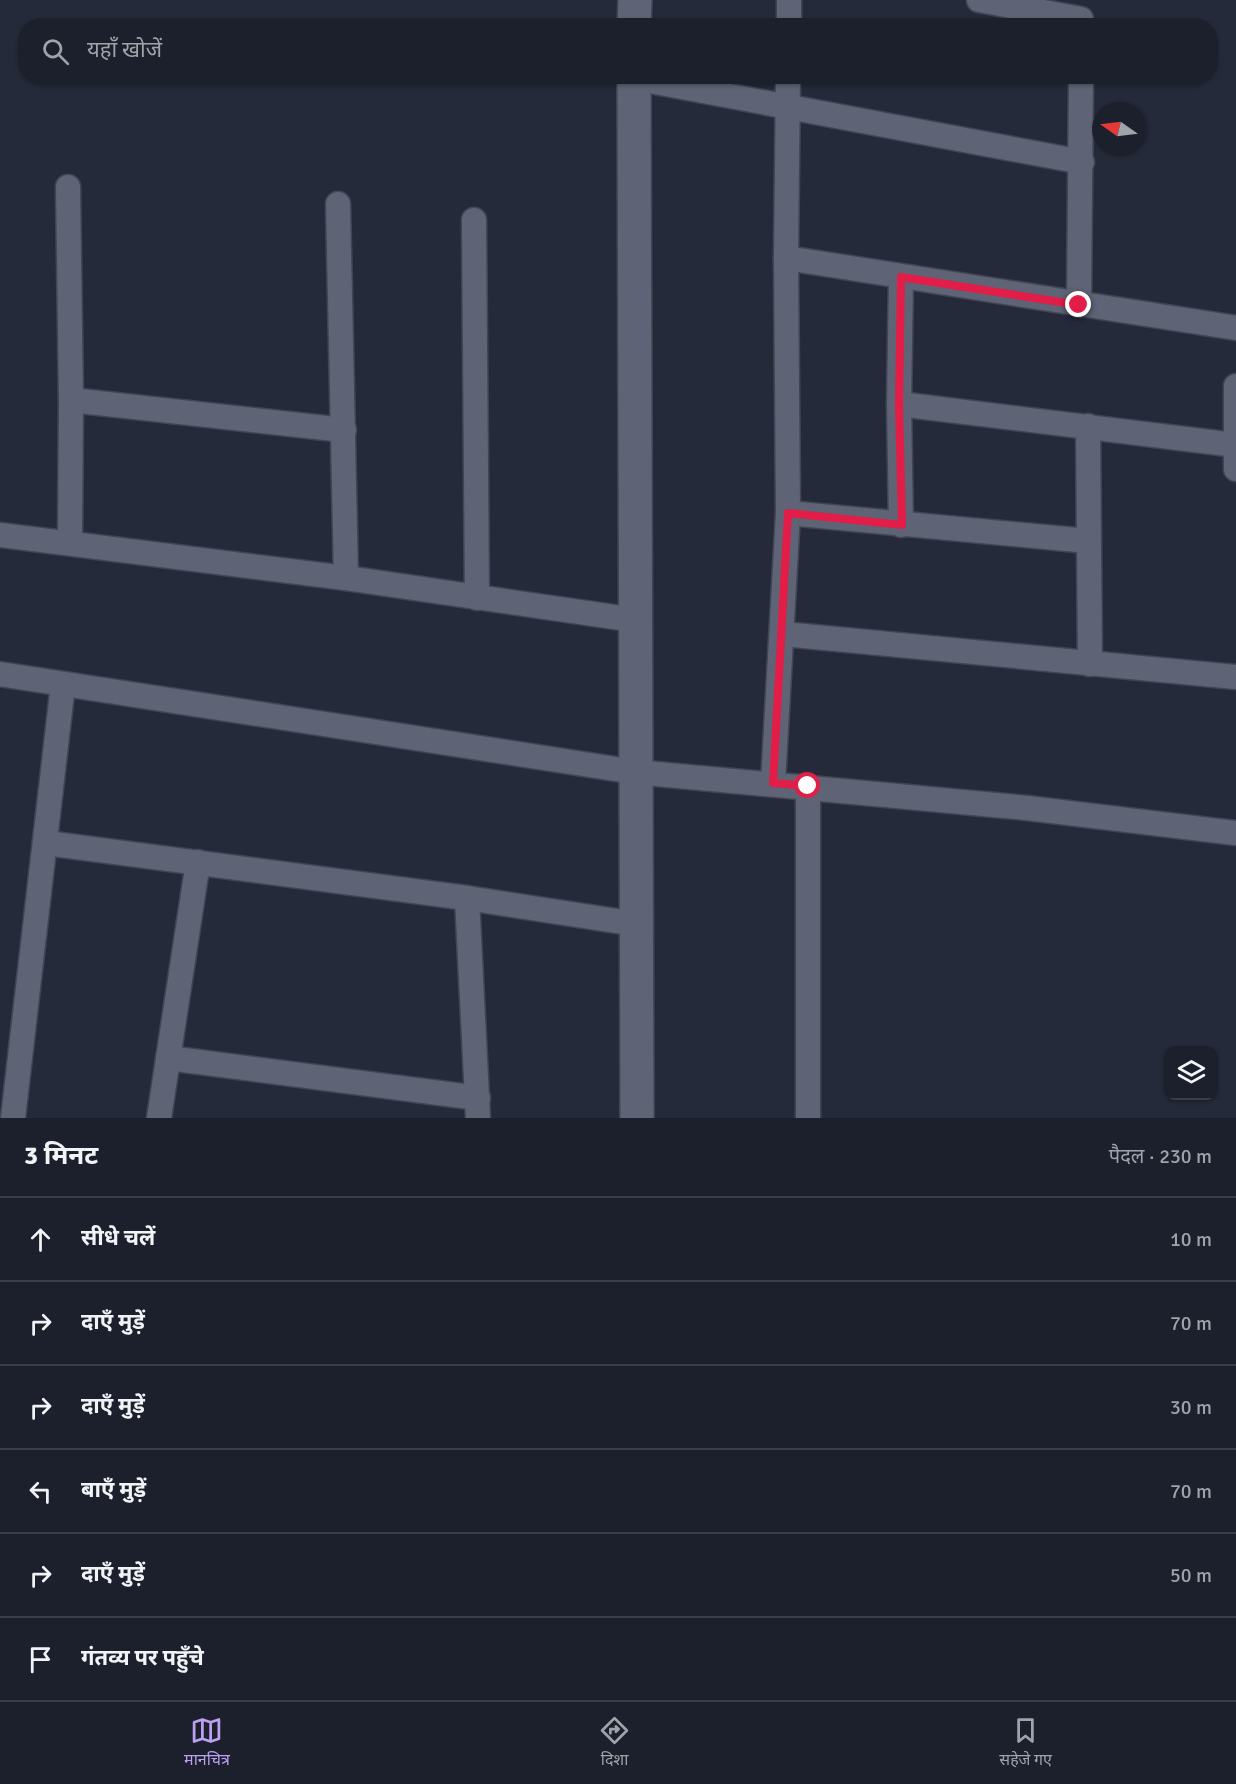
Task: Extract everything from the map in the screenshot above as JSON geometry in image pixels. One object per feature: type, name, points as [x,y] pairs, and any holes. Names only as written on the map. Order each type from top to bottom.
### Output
[{"type":"street","points":[[634,0],[634,18]]},
{"type":"street","points":[[789,0],[789,18]]},
{"type":"street","points":[[979,0],[1081,15]]},
{"type":"street","points":[[634,84],[637,1118]]},
{"type":"street","points":[[670,84],[1082,162]]},
{"type":"street","points":[[773,783],[788,513],[786,258],[788,84]]},
{"type":"street","points":[[1079,305],[1082,84]]},
{"type":"street","points":[[68,187],[70,542]]},
{"type":"street","points":[[338,204],[346,578]]},
{"type":"street","points":[[474,220],[477,598]]},
{"type":"street","points":[[786,258],[1236,328]]},
{"type":"street","points":[[901,277],[899,404],[902,525]]},
{"type":"street","points":[[1236,386],[1236,469]]},
{"type":"street","points":[[71,400],[344,430]]},
{"type":"street","points":[[899,404],[1236,445]]},
{"type":"street","points":[[1088,426],[1090,664]]},
{"type":"street","points":[[788,513],[1088,541]]},
{"type":"street","points":[[0,535],[346,578],[635,620]]},
{"type":"street","points":[[783,634],[1236,677]]},
{"type":"street","points":[[0,674],[636,771],[1027,808],[1236,833]]},
{"type":"street","points":[[13,1118],[63,684]]},
{"type":"street","points":[[808,786],[808,1118]]},
{"type":"street","points":[[46,843],[467,898],[636,924]]},
{"type":"street","points":[[159,1118],[198,862]]},
{"type":"street","points":[[168,1058],[478,1108],[467,898]]},
{"type":"route","points":[[808,786],[773,783],[788,513],[902,525],[899,404],[901,277],[1079,305]]}]
